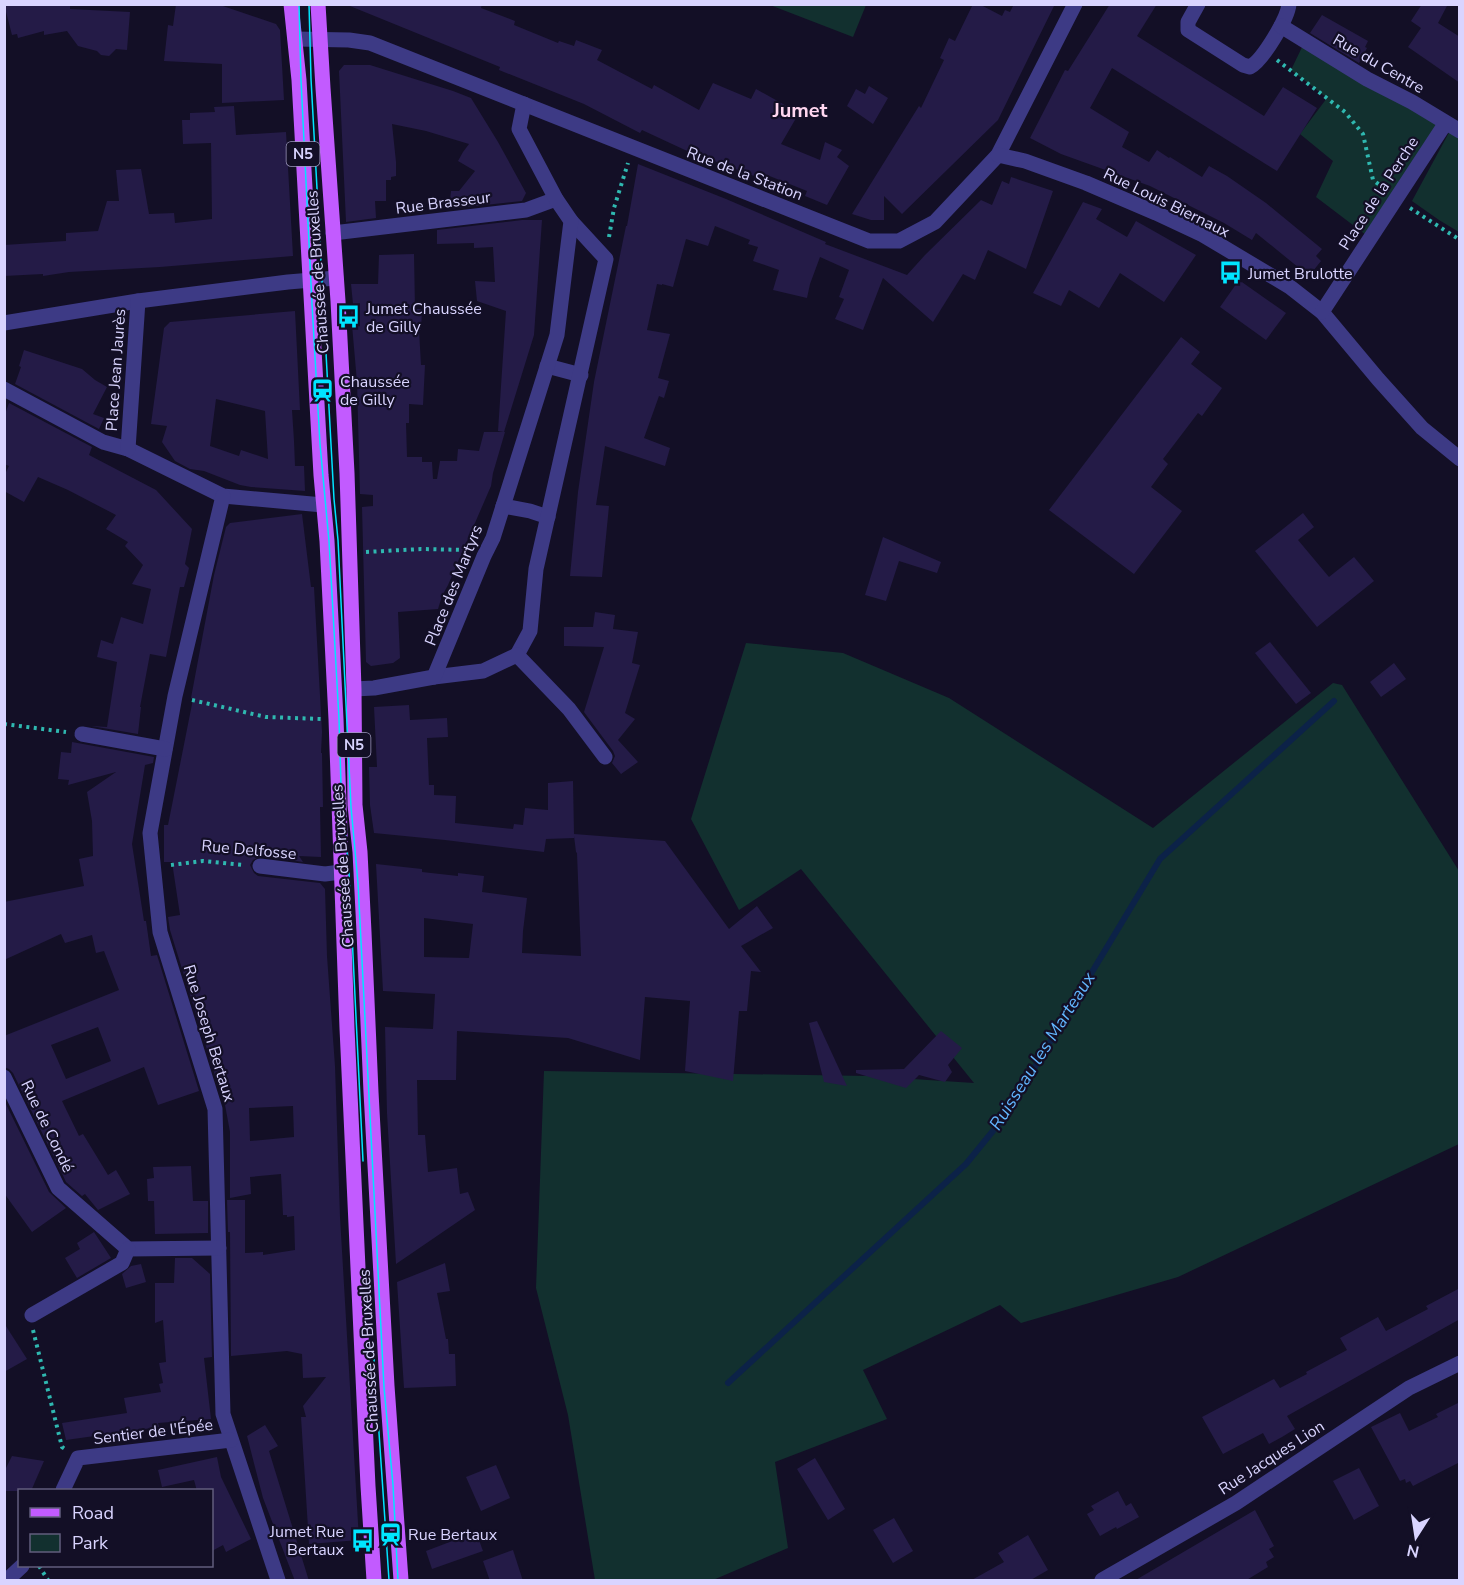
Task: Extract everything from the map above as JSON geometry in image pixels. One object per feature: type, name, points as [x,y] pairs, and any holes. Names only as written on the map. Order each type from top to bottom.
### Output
[{"type":"main road","name":"Chaussée de Bruxelles","points":[[291,4],[299,80],[336,719],[352,1140],[374,1581]]},
{"type":"main road","name":"Chaussée de Bruxelles","points":[[318,4],[351,552],[354,795],[364,921],[387,1386],[401,1581]]},
{"type":"street","name":"Rue de la Station","points":[[295,39],[349,40],[370,43],[869,241],[899,241],[935,222],[998,155],[1076,4]]},
{"type":"street","points":[[1198,4],[1188,22],[1188,30],[1251,67],[1266,51],[1281,26],[1287,14],[1288,4]]},
{"type":"street","name":"Rue du Centre","points":[[1281,26],[1367,79],[1412,102],[1460,131]]},
{"type":"street","points":[[354,689],[483,671],[517,656],[530,631],[536,569],[606,259],[571,221],[556,199],[519,129],[524,104]]},
{"type":"street","name":"Place de la Perche","points":[[1322,312],[1445,123]]},
{"type":"street","name":"Rue Louis Biernaux","points":[[998,155],[1025,161],[1086,183],[1156,213],[1194,231],[1290,287],[1322,312],[1422,428],[1460,459]]},
{"type":"street","name":"Rue Brasseur","points":[[333,233],[526,210],[556,199]]},
{"type":"street","name":"Place des Martyrs","points":[[434,677],[493,538],[557,335],[571,221]]},
{"type":"street","name":"Place Jean Jaurès","points":[[4,323],[138,301],[336,278]]},
{"type":"street","name":"Place Jean Jaurès","points":[[4,389],[103,442],[128,449],[138,301]]},
{"type":"street","points":[[547,366],[580,375]]},
{"type":"street","points":[[128,449],[223,496],[324,505]]},
{"type":"street","name":"Rue Joseph Bertaux","points":[[223,496],[175,696],[150,833],[160,932],[215,1109],[223,1414],[278,1581]]},
{"type":"street","points":[[503,506],[548,517]]},
{"type":"street","points":[[517,656],[569,709],[605,757]]},
{"type":"street","points":[[82,734],[165,749]]},
{"type":"street","name":"Rue Delfosse","points":[[260,866],[325,874],[341,872]]},
{"type":"street","name":"Rue de Condé","points":[[4,1077],[58,1188],[128,1249]]},
{"type":"street","points":[[32,1315],[123,1263],[128,1249],[219,1248]]},
{"type":"street","name":"Rue Jacques Lion","points":[[1102,1581],[1236,1503],[1409,1388],[1460,1363]]},
{"type":"street","name":"Sentier de l'Épée","points":[[64,1489],[78,1458],[231,1440]]},
{"type":"street","points":[[7,1581],[21,1567]]},
{"type":"path","points":[[1266,51],[1345,112],[1363,134],[1373,180],[1396,199],[1460,240]]},
{"type":"path","points":[[606,259],[614,208],[633,148]]},
{"type":"path","points":[[351,552],[421,549],[471,550],[484,556]]},
{"type":"path","points":[[175,696],[266,717],[336,719]]},
{"type":"path","points":[[4,724],[82,734]]},
{"type":"path","name":"Rue Delfosse","points":[[153,867],[203,861],[260,866]]},
{"type":"path","points":[[32,1315],[31,1322],[62,1447],[78,1458]]},
{"type":"path","points":[[39,1567],[48,1581]]},
{"type":"green space","points":[[770,5],[866,5],[853,37]]},
{"type":"green space","points":[[1305,41],[1445,124],[1370,238],[1316,197],[1333,161],[1300,134],[1327,98],[1291,70]]},
{"type":"green space","points":[[1452,127],[1459,131],[1459,232],[1412,201]]},
{"type":"green space","points":[[746,643],[843,653],[949,698],[1153,828],[1333,683],[1342,685],[1459,871],[1459,1144],[1178,1277],[1021,1323],[1000,1305],[863,1370],[887,1419],[775,1462],[788,1548],[713,1580],[595,1580],[568,1415],[536,1288],[544,1071],[867,1076],[974,1083],[801,869],[739,910],[691,819]]},
{"type":"building","points":[[4,4],[70,4],[70,9],[130,12],[127,50],[116,49],[109,56],[101,55],[97,51],[78,46],[67,31],[44,35],[44,31],[18,38],[17,34],[12,35]]},
{"type":"building","points":[[176,4],[217,4],[276,24],[280,30],[284,100],[222,103],[222,64],[164,61],[168,25],[173,26]]},
{"type":"building","points":[[345,4],[482,4],[481,8],[515,21],[514,25],[558,43],[559,41],[574,46],[576,40],[602,50],[597,60],[652,89],[654,85],[699,110],[713,83],[751,99],[756,89],[799,113],[781,144],[820,160],[825,142],[842,150],[837,157],[849,166],[827,205],[805,196],[807,191],[767,175],[765,180],[685,150],[642,130],[640,133],[584,104],[499,70],[500,67]]},
{"type":"building","points":[[973,4],[979,4],[1002,16],[1005,10],[1010,12],[1014,4],[1055,4],[998,120],[902,214],[884,196],[884,220],[871,220],[852,214],[919,106],[921,108],[944,60],[940,58],[949,38],[955,41]]},
{"type":"building","points":[[1110,4],[1157,4],[1137,36],[1264,116],[1283,87],[1317,108],[1277,171],[1112,68],[1090,108],[1129,132],[1122,147],[1149,162],[1157,150],[1202,177],[1209,166],[1266,203],[1322,249],[1316,256],[1321,261],[1309,276],[1256,233],[1252,240],[1224,223],[1150,186],[1061,154],[1030,138],[1065,70],[1068,71]]},
{"type":"building","points":[[1422,4],[1448,4],[1438,23],[1460,37],[1460,83],[1408,47],[1421,28],[1411,21]]},
{"type":"building","points":[[1322,15],[1368,41],[1359,63],[1310,33]]},
{"type":"building","points":[[344,65],[370,65],[471,98],[526,193],[522,201],[449,209],[451,191],[459,191],[475,171],[458,161],[469,144],[392,124],[396,176],[391,177],[391,180],[386,180],[386,201],[375,201],[376,218],[346,222],[339,71]]},
{"type":"building","points":[[869,86],[888,98],[873,124],[847,106],[856,89],[865,94]]},
{"type":"building","points":[[234,106],[236,135],[286,132],[293,256],[69,272],[43,276],[43,274],[4,276],[4,245],[66,241],[66,233],[98,231],[107,201],[119,201],[116,170],[141,169],[149,214],[174,213],[175,223],[212,219],[211,143],[183,144],[182,120],[190,120],[190,113],[215,112],[214,107]]},
{"type":"building","points":[[638,164],[726,199],[826,242],[825,244],[907,275],[981,200],[992,205],[1002,181],[1009,184],[1011,177],[1053,191],[1026,269],[988,250],[975,280],[963,274],[933,322],[883,278],[863,330],[835,319],[844,299],[839,297],[849,270],[820,257],[807,298],[773,290],[779,270],[753,261],[758,247],[748,244],[750,240],[715,226],[708,246],[686,239],[673,287],[657,284],[647,330],[670,334],[658,378],[669,381],[664,398],[659,396],[644,438],[670,448],[665,466],[605,446],[596,505],[609,506],[602,577],[570,576],[578,492],[594,382]]},
{"type":"building","points":[[1083,202],[1102,209],[1096,219],[1127,237],[1136,221],[1196,255],[1164,302],[1120,273],[1099,308],[1069,290],[1061,306],[1033,293]]},
{"type":"building","points":[[522,220],[542,220],[534,335],[504,432],[498,431],[506,311],[477,301],[475,281],[495,282],[493,247],[474,248],[474,243],[437,244],[437,230]]},
{"type":"building","points":[[414,254],[415,309],[422,309],[421,330],[419,330],[421,365],[425,365],[423,405],[409,404],[409,423],[406,423],[407,457],[422,457],[422,462],[432,462],[433,479],[437,479],[440,461],[457,461],[458,449],[479,451],[484,432],[505,432],[491,486],[438,609],[398,612],[400,658],[393,663],[371,666],[366,662],[362,507],[373,506],[373,495],[360,494],[351,284],[378,284],[379,255]]},
{"type":"building","points":[[1239,280],[1286,313],[1266,340],[1220,307]]},
{"type":"building","points":[[295,311],[300,410],[292,410],[295,466],[304,466],[305,491],[240,485],[204,471],[190,469],[175,461],[162,442],[167,426],[151,424],[164,328],[170,322]],"holes":[[[216,399],[265,411],[268,459],[241,450],[239,456],[210,446]]]},
{"type":"building","points":[[1181,337],[1200,352],[1191,364],[1222,388],[1202,416],[1198,413],[1163,459],[1168,464],[1151,487],[1182,511],[1134,574],[1049,510]]},
{"type":"building","points":[[24,350],[82,369],[107,387],[93,414],[104,418],[99,429],[15,384]]},
{"type":"building","points":[[9,403],[92,447],[89,455],[156,490],[192,529],[185,564],[189,568],[184,587],[180,587],[166,657],[150,654],[140,707],[138,734],[91,726],[107,727],[117,662],[97,657],[101,640],[113,644],[121,617],[143,624],[151,589],[132,584],[143,565],[125,546],[128,542],[106,529],[116,515],[38,477],[24,502],[4,491],[4,476],[9,466],[4,464],[4,417]]},
{"type":"building","points":[[1303,513],[1314,527],[1298,540],[1329,577],[1354,557],[1374,581],[1317,627],[1255,551]]},
{"type":"building","points":[[302,514],[311,587],[314,587],[322,732],[321,857],[299,856],[303,862],[261,856],[253,860],[250,865],[258,876],[320,883],[325,889],[335,1066],[340,1217],[359,1540],[309,1544],[301,1417],[306,1417],[303,1406],[326,1377],[303,1378],[302,1354],[287,1351],[231,1356],[230,1232],[228,1232],[227,1200],[245,1200],[245,1253],[263,1252],[263,1255],[295,1250],[294,1216],[283,1215],[281,1174],[250,1177],[251,1194],[230,1198],[230,1132],[221,1083],[218,1085],[168,917],[180,915],[172,862],[164,862],[164,825],[168,825],[173,800],[214,575],[226,527],[230,523]],"holes":[[[293,1106],[294,1137],[250,1141],[249,1108]]]},
{"type":"building","points":[[883,537],[941,562],[937,573],[899,561],[886,601],[865,595]]},
{"type":"building","points":[[595,612],[615,615],[613,629],[638,632],[632,663],[640,665],[625,713],[635,719],[618,740],[638,762],[621,774],[612,763],[615,756],[613,751],[584,712],[604,647],[564,646],[564,627],[593,627]]},
{"type":"building","points":[[1270,642],[1311,693],[1296,704],[1255,653]]},
{"type":"building","points":[[1394,663],[1406,679],[1381,697],[1370,682]]},
{"type":"building","points":[[409,705],[410,720],[447,718],[448,737],[427,738],[429,785],[434,785],[434,795],[456,796],[455,823],[513,829],[514,824],[523,825],[525,808],[548,810],[548,783],[573,781],[574,834],[665,841],[729,929],[757,906],[773,928],[741,946],[761,972],[751,971],[747,1011],[739,1011],[733,1081],[685,1071],[690,1001],[645,997],[640,1060],[568,1038],[457,1031],[456,1080],[417,1080],[418,1135],[425,1135],[428,1172],[457,1168],[460,1194],[468,1192],[475,1210],[396,1264],[387,1113],[385,1027],[433,1029],[435,994],[383,991],[376,864],[458,876],[458,873],[484,876],[482,892],[527,898],[522,953],[581,956],[577,853],[574,836],[574,838],[546,839],[544,852],[374,833],[370,805],[369,767],[377,767],[374,707]],"holes":[[[424,918],[473,924],[469,958],[424,957]]]},
{"type":"building","points":[[72,742],[154,757],[153,763],[145,765],[132,844],[151,956],[157,955],[199,1091],[158,1105],[144,1067],[62,1101],[79,1136],[83,1134],[108,1175],[116,1170],[130,1194],[98,1210],[85,1194],[82,1196],[66,1182],[13,1073],[4,1067],[4,1036],[119,990],[104,951],[96,953],[92,935],[65,943],[61,934],[4,960],[4,902],[84,886],[79,859],[93,856],[92,821],[87,792],[116,772],[68,785],[69,780],[58,779],[61,752],[71,753]],"holes":[[[98,1027],[111,1061],[66,1079],[51,1045]]]},
{"type":"building","points":[[817,1021],[847,1086],[824,1082],[809,1023]]},
{"type":"building","points":[[941,1031],[962,1048],[948,1065],[952,1072],[945,1082],[919,1075],[906,1088],[856,1073],[856,1070],[904,1069]]},
{"type":"building","points":[[4,1100],[49,1192],[66,1208],[32,1232],[4,1193]]},
{"type":"building","points":[[191,1166],[193,1201],[208,1201],[208,1233],[155,1234],[154,1201],[148,1201],[147,1179],[154,1178],[153,1167]]},
{"type":"building","points":[[94,1232],[111,1258],[77,1278],[65,1258],[80,1249],[77,1243]]},
{"type":"building","points":[[175,1258],[192,1258],[210,1274],[212,1357],[204,1358],[211,1419],[158,1423],[159,1427],[66,1440],[62,1423],[127,1413],[124,1398],[161,1392],[159,1384],[163,1383],[159,1363],[166,1362],[163,1320],[155,1323],[155,1283],[174,1283]]},
{"type":"building","points":[[445,1263],[450,1291],[437,1293],[446,1339],[448,1339],[449,1354],[455,1354],[456,1386],[404,1388],[397,1282]]},
{"type":"building","points":[[141,1264],[146,1282],[126,1288],[122,1274],[131,1266]]},
{"type":"building","points":[[1460,1288],[1460,1319],[1287,1416],[1295,1429],[1282,1437],[1269,1444],[1263,1433],[1223,1454],[1202,1417],[1274,1379],[1280,1388],[1307,1374],[1306,1372],[1347,1350],[1340,1338],[1378,1317],[1386,1331],[1428,1309],[1426,1306]]},
{"type":"building","points":[[4,1323],[27,1359],[4,1372]]},
{"type":"building","points":[[1460,1402],[1460,1462],[1413,1486],[1410,1481],[1406,1483],[1405,1479],[1400,1481],[1371,1427],[1400,1413],[1409,1431],[1438,1417],[1436,1414]]},
{"type":"building","points":[[265,1425],[278,1446],[269,1451],[309,1581],[295,1581],[263,1498],[247,1436]]},
{"type":"building","points":[[12,1456],[44,1461],[32,1489],[4,1491],[4,1472]]},
{"type":"building","points":[[217,1457],[221,1477],[251,1539],[226,1552],[223,1545],[213,1550],[213,1489],[196,1489],[194,1480],[162,1487],[158,1470]]},
{"type":"building","points":[[815,1458],[845,1509],[828,1520],[797,1469]]},
{"type":"building","points":[[496,1465],[510,1498],[481,1511],[466,1477]]},
{"type":"building","points":[[1359,1468],[1379,1506],[1354,1520],[1333,1481]]},
{"type":"building","points":[[1118,1491],[1126,1506],[1131,1503],[1139,1517],[1100,1536],[1087,1514],[1094,1510],[1091,1506]]},
{"type":"building","points":[[1255,1510],[1274,1546],[1269,1549],[1274,1557],[1266,1562],[1268,1567],[1245,1581],[1134,1581]]},
{"type":"building","points":[[894,1518],[913,1551],[893,1563],[873,1530]]},
{"type":"building","points":[[476,1532],[483,1551],[432,1569],[426,1551]]},
{"type":"building","points":[[1028,1535],[1048,1570],[1029,1581],[970,1581],[1004,1562],[998,1553]]},
{"type":"building","points":[[513,1550],[523,1581],[490,1581],[483,1561]]},
{"type":"waterway","name":"Ruisseau les Marteaux","points":[[728,1383],[966,1164],[1006,1115],[1160,859],[1334,701]]},
{"type":"tram line","points":[[299,4],[312,304],[320,444],[329,541],[341,785],[349,873],[363,1161]]},
{"type":"tram line","points":[[309,4],[311,79],[351,807],[358,883],[384,1387],[393,1485],[398,1580]]},
{"type":"tram line","points":[[374,1359],[389,1580]]},
{"type":"place","name":"Jumet Brulotte","points":[[1230,273]]},
{"type":"place","name":"Jumet Chaussée de Gilly","points":[[348,317]]},
{"type":"place","name":"Chaussée de Gilly","points":[[322,390]]},
{"type":"place","name":"Rue Bertaux","points":[[390,1534]]},
{"type":"place","name":"Jumet Rue Bertaux","points":[[362,1540]]},
{"type":"district","name":"Jumet","points":[[800,110]]}]
